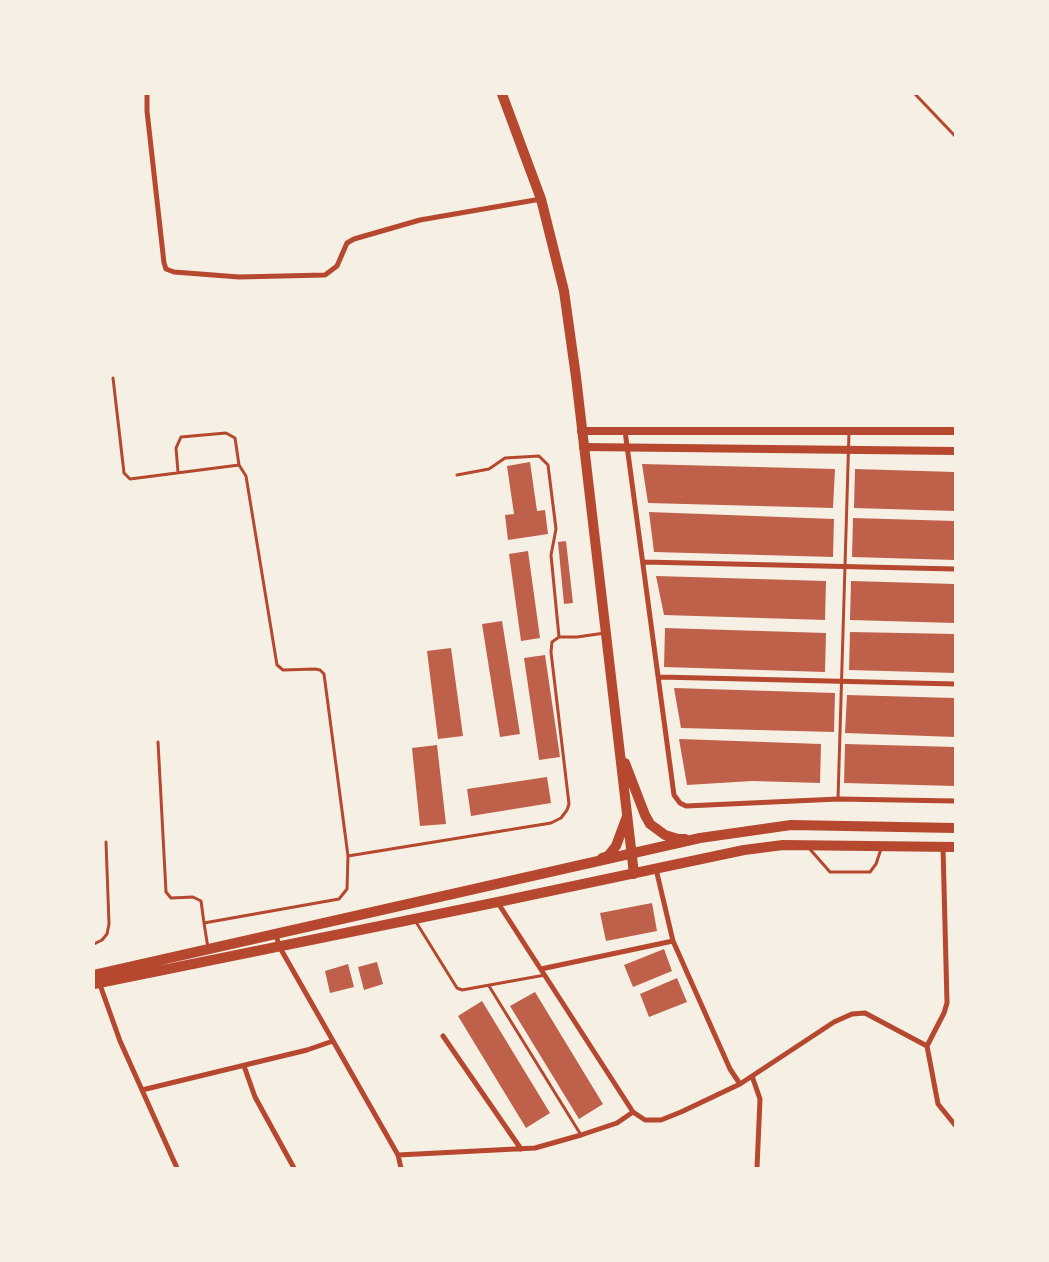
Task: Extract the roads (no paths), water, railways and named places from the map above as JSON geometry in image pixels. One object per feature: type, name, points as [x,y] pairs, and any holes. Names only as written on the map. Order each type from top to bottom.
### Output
[{"type":"main road","points":[[502,94],[541,199],[564,291],[576,376],[634,874]]},
{"type":"main road","points":[[619,748],[645,816],[650,824],[665,835],[678,839],[700,838]]},
{"type":"main road","points":[[592,863],[608,856],[616,846],[627,817]]},
{"type":"main road","points":[[96,979],[208,949],[700,838],[791,825],[955,828]]},
{"type":"main road","points":[[96,979],[279,946],[744,850],[783,845],[955,847]]},
{"type":"street","points":[[148,94],[147,111],[164,263],[166,269],[174,272],[239,277],[326,275],[337,266],[347,243],[354,239],[420,220],[541,199]]},
{"type":"street","points":[[581,431],[955,431]]},
{"type":"street","points":[[625,431],[674,795],[680,803],[686,806],[838,799],[955,800]]},
{"type":"street","points":[[583,447],[955,451]]},
{"type":"street","points":[[644,562],[955,569]]},
{"type":"street","points":[[659,677],[955,684]]},
{"type":"street","points":[[943,847],[947,1003],[927,1046],[938,1104],[955,1125]]},
{"type":"street","points":[[656,869],[673,941],[730,1069],[740,1084]]},
{"type":"street","points":[[498,902],[633,1112],[645,1120],[660,1120],[740,1084],[834,1022],[852,1014],[865,1013],[927,1046]]},
{"type":"street","points":[[276,934],[279,946],[398,1155],[401,1168]]},
{"type":"street","points":[[541,969],[673,941]]},
{"type":"street","points":[[96,979],[120,1041],[177,1168]]},
{"type":"street","points":[[444,1036],[521,1149]]},
{"type":"street","points":[[142,1090],[307,1050],[333,1041]]},
{"type":"street","points":[[244,1066],[256,1097],[294,1168]]},
{"type":"street","points":[[752,1076],[760,1099],[757,1168]]},
{"type":"street","points":[[398,1155],[534,1148],[617,1123],[633,1112]]},
{"type":"lane","points":[[915,94],[955,136]]},
{"type":"lane","points":[[113,378],[124,473],[130,479],[239,465]]},
{"type":"lane","points":[[838,799],[849,430]]},
{"type":"lane","points":[[178,472],[176,448],[181,437],[226,432],[235,438],[239,465],[246,476],[277,665],[283,670],[315,669],[320,670],[324,674],[348,856],[347,889],[338,899],[204,923]]},
{"type":"lane","points":[[457,475],[489,469],[505,458],[539,456],[548,465],[556,529],[551,555],[559,637]]},
{"type":"lane","points":[[348,856],[551,822],[561,818],[569,804],[550,652],[552,642],[559,637],[577,637],[605,633]]},
{"type":"lane","points":[[158,742],[166,892],[171,898],[193,897],[200,901],[208,949]]},
{"type":"lane","points":[[94,944],[102,940],[107,934],[109,924],[106,842]]},
{"type":"lane","points":[[807,846],[830,872],[870,872],[876,864],[882,846]]},
{"type":"lane","points":[[414,919],[457,988],[462,990],[545,975]]},
{"type":"lane","points":[[489,986],[581,1135]]}]
